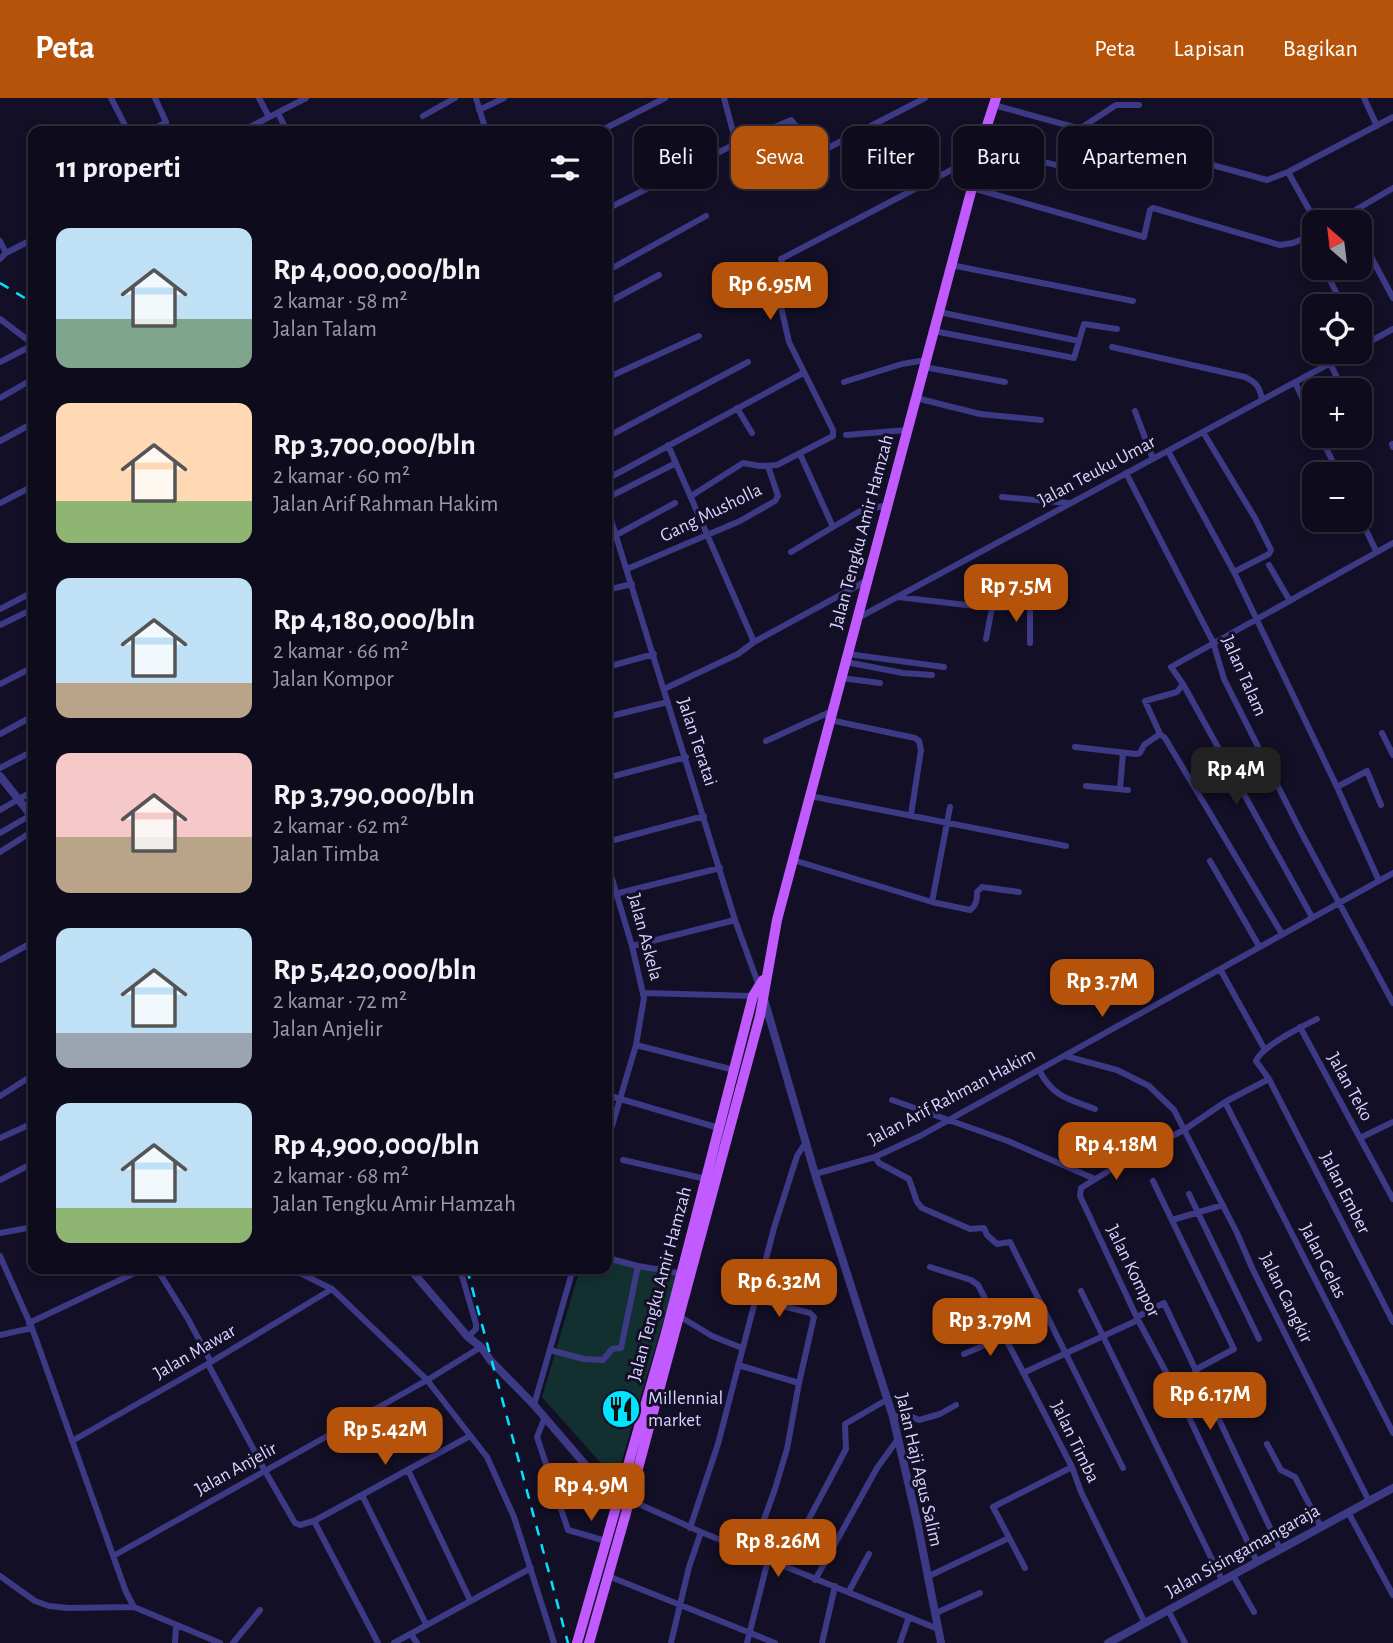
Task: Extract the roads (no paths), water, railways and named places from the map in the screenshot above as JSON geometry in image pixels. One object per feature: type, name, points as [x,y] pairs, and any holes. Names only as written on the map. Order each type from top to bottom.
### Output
[{"type":"main road","name":"Jalan Tengku Amir Hamzah","points":[[987,126],[995,102]]},
{"type":"main road","name":"Jalan Tengku Amir Hamzah","points":[[589,1643],[679,1316],[706,1180],[734,1070],[766,975],[777,920],[972,189]]},
{"type":"main road","name":"Jalan Tengku Amir Hamzah","points":[[577,1643],[686,1274],[760,986],[766,975]]},
{"type":"street","points":[[111,98],[125,126]]},
{"type":"street","points":[[155,98],[165,119],[160,126]]},
{"type":"street","points":[[259,98],[269,117]]},
{"type":"street","points":[[254,126],[306,98]]},
{"type":"street","points":[[424,116],[455,98]]},
{"type":"street","points":[[475,98],[485,126]]},
{"type":"street","points":[[480,110],[504,98]]},
{"type":"street","points":[[610,126],[665,98]]},
{"type":"street","points":[[724,98],[731,127]]},
{"type":"street","points":[[902,98],[906,107]]},
{"type":"street","points":[[828,148],[925,98]]},
{"type":"street","points":[[1364,98],[1377,125]]},
{"type":"street","points":[[995,102],[1074,126]]},
{"type":"street","points":[[1084,126],[1116,105],[1139,105]]},
{"type":"street","points":[[278,113],[284,126]]},
{"type":"street","points":[[1212,165],[1267,180],[1288,172],[1393,117]]},
{"type":"street","points":[[777,126],[791,120],[796,126]]},
{"type":"street","points":[[612,206],[731,146]]},
{"type":"street","points":[[691,496],[743,463],[777,465],[832,438],[834,434],[789,342],[781,307],[786,276],[781,259],[953,166]]},
{"type":"street","points":[[1288,172],[1309,210]]},
{"type":"street","points":[[1356,210],[1393,188]]},
{"type":"street","points":[[976,189],[1144,237],[1150,210],[1153,208],[1280,245],[1302,240]]},
{"type":"street","points":[[612,268],[706,216]]},
{"type":"street","points":[[0,241],[6,253]]},
{"type":"street","points":[[0,259],[28,242]]},
{"type":"street","points":[[1372,259],[1393,298]]},
{"type":"street","points":[[951,265],[1133,302]]},
{"type":"street","points":[[612,300],[659,275]]},
{"type":"street","points":[[939,312],[1079,341]]},
{"type":"street","points":[[0,319],[28,340]]},
{"type":"street","points":[[934,331],[1066,357],[1076,356],[1084,324],[1117,329]]},
{"type":"street","points":[[1372,338],[1393,329]]},
{"type":"street","points":[[612,376],[699,337]]},
{"type":"street","points":[[0,362],[28,347]]},
{"type":"street","points":[[1112,347],[1245,377],[1255,382],[1261,390],[1262,400]]},
{"type":"street","points":[[612,434],[748,362]]},
{"type":"street","points":[[844,383],[902,364],[925,364],[1005,382]]},
{"type":"street","name":"Jalan Teuku Umar","points":[[858,618],[1294,382],[1337,364]]},
{"type":"street","points":[[1332,368],[1337,378]]},
{"type":"street","points":[[612,476],[803,373]]},
{"type":"street","points":[[0,398],[28,382]]},
{"type":"street","points":[[1294,382],[1302,399]]},
{"type":"street","points":[[916,398],[980,414],[1041,420]]},
{"type":"street","points":[[737,408],[752,433]]},
{"type":"street","points":[[1135,411],[1153,458]]},
{"type":"street","points":[[0,441],[28,426]]},
{"type":"street","points":[[846,435],[907,430]]},
{"type":"street","points":[[1203,432],[1255,517],[1271,550],[1269,554],[1234,572]]},
{"type":"street","points":[[668,445],[754,642]]},
{"type":"street","points":[[1168,451],[1234,572],[1379,881]]},
{"type":"street","points":[[800,454],[833,527]]},
{"type":"street","points":[[612,495],[676,463]]},
{"type":"street","name":"Gang Musholla","points":[[627,569],[740,521],[777,499],[768,466]]},
{"type":"street","name":"Jalan Talam","points":[[1126,473],[1213,642],[1224,679],[1393,1003]]},
{"type":"street","points":[[0,503],[28,489]]},
{"type":"street","points":[[1002,497],[1070,504]]},
{"type":"street","points":[[612,538],[675,503]]},
{"type":"street","points":[[791,552],[860,511],[888,505]]},
{"type":"street","name":"Jalan Teratai","points":[[612,522],[736,920],[760,986]]},
{"type":"street","points":[[1367,532],[1376,551]]},
{"type":"street","points":[[1312,917],[1183,684],[1171,667],[1393,543]]},
{"type":"street","points":[[1269,565],[1290,601]]},
{"type":"street","points":[[664,689],[738,654],[754,642],[868,580]]},
{"type":"street","points":[[612,589],[632,584]]},
{"type":"street","points":[[0,609],[28,595]]},
{"type":"street","points":[[898,597],[992,608],[1043,606]]},
{"type":"street","points":[[1030,606],[1030,643]]},
{"type":"street","points":[[986,639],[992,608]]},
{"type":"street","points":[[0,625],[28,611]]},
{"type":"street","points":[[612,666],[654,654]]},
{"type":"street","points":[[847,658],[944,667]]},
{"type":"street","points":[[847,658],[903,673],[932,675]]},
{"type":"street","points":[[0,684],[28,670]]},
{"type":"street","points":[[841,678],[880,683]]},
{"type":"street","points":[[1183,684],[1177,692],[1145,701],[1160,734],[1220,828],[1282,934]]},
{"type":"street","points":[[612,716],[668,702]]},
{"type":"street","points":[[766,741],[831,716],[915,738],[919,741],[921,750],[911,815]]},
{"type":"street","points":[[0,734],[28,719]]},
{"type":"street","points":[[1382,733],[1393,755]]},
{"type":"street","points":[[1075,747],[1140,753],[1144,745],[1160,734]]},
{"type":"street","points":[[1120,789],[1123,753]]},
{"type":"street","points":[[0,768],[28,754]]},
{"type":"street","points":[[612,777],[686,757]]},
{"type":"street","points":[[1337,787],[1367,771],[1381,805]]},
{"type":"street","points":[[0,776],[4,791],[18,800],[28,811]]},
{"type":"street","points":[[1086,786],[1128,790]]},
{"type":"street","points":[[0,810],[28,794]]},
{"type":"street","points":[[810,796],[1066,846]]},
{"type":"street","points":[[932,902],[950,807]]},
{"type":"street","points":[[612,841],[704,816]]},
{"type":"street","points":[[0,833],[28,818]]},
{"type":"street","points":[[0,852],[28,834]]},
{"type":"street","points":[[793,860],[932,902],[970,910],[977,902],[977,891],[982,887],[1019,892]]},
{"type":"street","points":[[1210,860],[1259,946]]},
{"type":"street","points":[[612,895],[720,867]]},
{"type":"street","name":"Jalan Arif Rahman Hakim","points":[[816,1174],[875,1157],[948,1121],[1393,873]]},
{"type":"street","name":"Jalan Askela","points":[[612,880],[644,993],[636,1045],[612,1124]]},
{"type":"street","points":[[632,946],[736,920]]},
{"type":"street","points":[[0,960],[28,945]]},
{"type":"street","points":[[1220,969],[1265,1050],[1317,1019]]},
{"type":"street","points":[[644,993],[758,997]]},
{"type":"street","name":"Jalan Haji Agus Salim","points":[[758,997],[888,1399],[941,1643]]},
{"type":"street","name":"Jalan Teko","points":[[1300,1027],[1393,1199]]},
{"type":"street","points":[[636,1045],[734,1070]]},
{"type":"street","name":"Jalan Ember","points":[[1265,1050],[1256,1061],[1269,1079],[1393,1322]]},
{"type":"street","name":"Jalan Cangkir","points":[[1065,1056],[1117,1070],[1149,1086],[1174,1110],[1369,1501]]},
{"type":"street","points":[[1039,1070],[1045,1082],[1057,1094],[1095,1109]]},
{"type":"street","points":[[0,1096],[28,1078]]},
{"type":"street","points":[[892,1100],[1008,1141],[1095,1179],[1269,1079]]},
{"type":"street","points":[[612,1096],[719,1128]]},
{"type":"street","name":"Jalan Gelas","points":[[1225,1102],[1393,1433]]},
{"type":"street","points":[[1360,1138],[1393,1122]]},
{"type":"street","points":[[0,1138],[28,1125]]},
{"type":"street","points":[[690,1528],[718,1444],[774,1228],[797,1156],[806,1142]]},
{"type":"street","points":[[875,1157],[878,1163],[909,1179],[917,1202],[922,1208],[970,1228],[984,1228],[987,1235],[998,1244],[1010,1242],[1123,1468]]},
{"type":"street","points":[[623,1160],[706,1180]]},
{"type":"street","points":[[0,1180],[28,1166]]},
{"type":"street","name":"Jalan Kompor","points":[[1095,1179],[1082,1188],[1080,1196],[1257,1562]]},
{"type":"street","points":[[1153,1181],[1234,1349],[1195,1370]]},
{"type":"street","points":[[1189,1194],[1259,1339]]},
{"type":"street","points":[[1171,1220],[1223,1205]]},
{"type":"street","points":[[0,1233],[28,1228]]},
{"type":"street","points":[[0,1256],[30,1326],[134,1607]]},
{"type":"street","points":[[612,1259],[686,1274]]},
{"type":"street","points":[[550,1350],[584,1359],[603,1360],[612,1349],[621,1348],[638,1266]]},
{"type":"street","name":"Jalan Timba","points":[[930,1268],[977,1284],[1072,1467],[1145,1623]]},
{"type":"street","points":[[0,1335],[30,1326],[133,1274]]},
{"type":"street","points":[[160,1274],[188,1319],[264,1471],[295,1523],[300,1525],[314,1521],[470,1436]]},
{"type":"street","points":[[302,1274],[332,1289],[427,1380],[488,1457],[514,1517],[554,1643]]},
{"type":"street","points":[[414,1274],[468,1337],[481,1347],[545,1417],[601,1483],[619,1497],[938,1629]]},
{"type":"street","points":[[461,1274],[476,1324],[476,1329],[468,1337]]},
{"type":"street","points":[[534,1405],[572,1274]]},
{"type":"street","name":"Jalan Mawar","points":[[72,1441],[332,1289]]},
{"type":"street","points":[[1081,1292],[1222,1580]]},
{"type":"street","points":[[752,1553],[787,1449],[814,1317],[813,1314],[755,1299]]},
{"type":"street","points":[[1023,1373],[1102,1337],[1164,1303],[1280,1549]]},
{"type":"street","points":[[679,1316],[712,1336],[742,1348]]},
{"type":"street","points":[[964,1354],[1004,1337]]},
{"type":"street","name":"Jalan Anjelir","points":[[115,1555],[481,1347]]},
{"type":"street","points":[[738,1365],[799,1383]]},
{"type":"street","points":[[784,1566],[846,1450],[845,1424],[888,1399]]},
{"type":"street","points":[[893,1417],[907,1415],[919,1420],[956,1405]]},
{"type":"street","points":[[545,1417],[537,1437],[568,1530],[606,1541]]},
{"type":"street","points":[[816,1580],[877,1468],[898,1439]]},
{"type":"street","points":[[1268,1444],[1282,1470],[1295,1477],[1321,1527]]},
{"type":"street","points":[[1025,1568],[993,1507],[1072,1467]]},
{"type":"street","points":[[408,1470],[470,1600]]},
{"type":"street","name":"Jalan Sisingamangaraja","points":[[1108,1643],[1392,1490]]},
{"type":"street","points":[[362,1494],[426,1624]]},
{"type":"street","points":[[1348,1512],[1393,1595]]},
{"type":"street","points":[[314,1521],[378,1643]]},
{"type":"street","points":[[671,1643],[689,1567],[701,1532]]},
{"type":"street","points":[[927,1577],[1009,1538]]},
{"type":"street","points":[[849,1591],[869,1555]]},
{"type":"street","points":[[747,1643],[768,1560]]},
{"type":"street","points":[[394,1643],[531,1568]]},
{"type":"street","points":[[1233,1574],[1254,1612]]},
{"type":"street","points":[[0,1576],[35,1601],[49,1606],[134,1607],[220,1643]]},
{"type":"street","points":[[608,1576],[775,1643]]},
{"type":"street","points":[[822,1643],[835,1586]]},
{"type":"street","points":[[936,1614],[980,1593]]},
{"type":"street","points":[[233,1643],[260,1610]]},
{"type":"street","points":[[1168,1610],[1185,1643]]},
{"type":"street","points":[[900,1643],[909,1617]]},
{"type":"street","points":[[175,1643],[176,1626]]},
{"type":"street","points":[[411,1634],[417,1643]]},
{"type":"railway","points":[[0,283],[28,300]]},
{"type":"railway","points":[[468,1274],[568,1643]]},
{"type":"place","name":"Millennial market","points":[[621,1409]]}]
